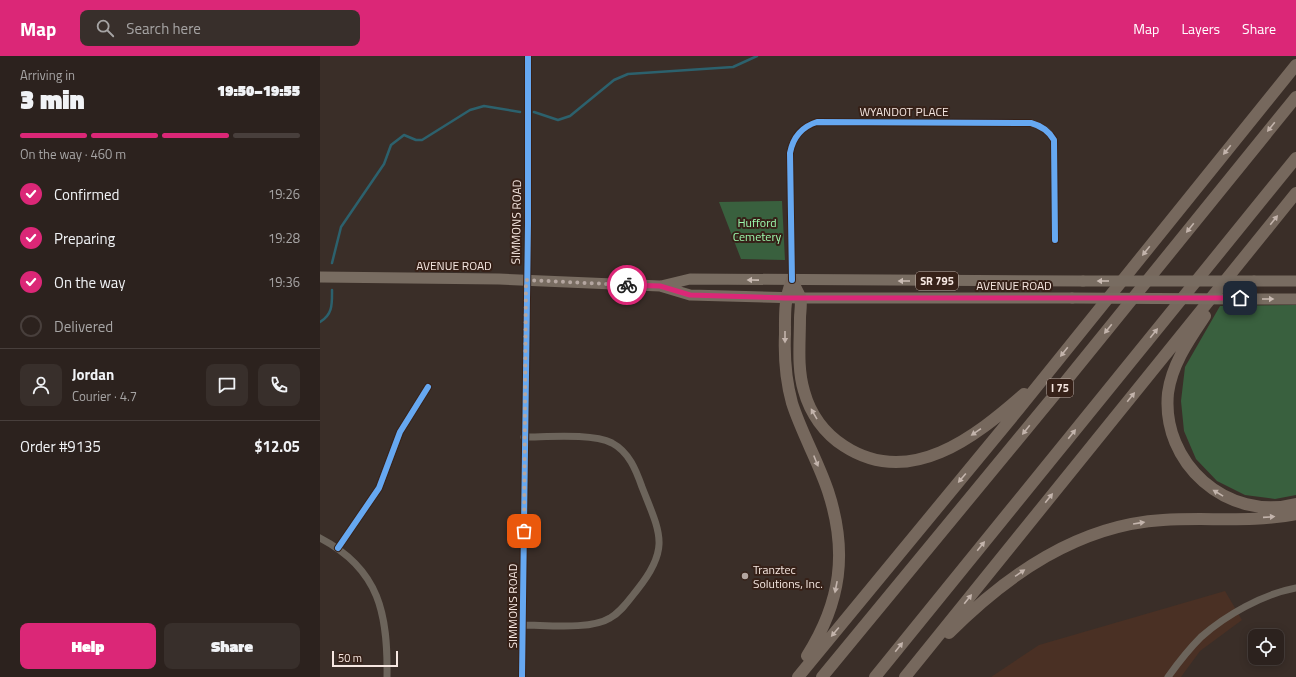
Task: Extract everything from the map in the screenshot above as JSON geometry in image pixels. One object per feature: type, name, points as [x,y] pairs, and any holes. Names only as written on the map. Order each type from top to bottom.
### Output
[{"type":"highway","points":[[798,677],[1018,410],[1296,65]]},
{"type":"highway","name":"I 75","points":[[822,677],[1062,386],[1296,97]]},
{"type":"highway","points":[[875,677],[1296,158]]},
{"type":"highway","points":[[906,677],[1296,193]]},
{"type":"highway","points":[[1252,248],[1184,348],[1171,379],[1168,392],[1171,432],[1182,456],[1198,478],[1219,494],[1231,500],[1257,506],[1270,507],[1296,504]]},
{"type":"highway","points":[[792,280],[800,298],[800,363],[802,383],[807,402],[813,414],[829,435],[839,443],[862,456],[888,462],[901,462],[914,461],[940,453],[974,434],[996,418],[1048,371]]},
{"type":"highway","points":[[792,280],[785,298],[785,364],[788,384],[799,422],[827,489],[838,528],[840,548],[840,567],[832,606],[815,642],[792,677]]},
{"type":"highway","points":[[917,662],[964,619],[1015,576],[1060,549],[1084,538],[1135,523],[1162,520],[1254,518],[1296,514]]},
{"type":"main road","name":"AVENUE ROAD","points":[[320,277],[526,280],[660,286],[690,295],[785,298],[1296,299]]},
{"type":"main road","name":"AVENUE ROAD","points":[[660,286],[690,279],[1296,281]]},
{"type":"street","name":"SIMMONS ROAD","points":[[522,677],[526,280],[528,223],[528,56]]},
{"type":"street","name":"WYANDOT PLACE","points":[[792,280],[790,153],[792,144],[804,127],[817,122],[1032,123],[1040,125],[1046,129],[1054,140],[1056,240]]},
{"type":"street","points":[[338,548],[379,488],[400,432],[428,387]]},
{"type":"street","points":[[523,625],[590,625],[610,618],[626,604],[649,574],[658,558],[660,544],[656,522],[637,474],[628,458],[618,447],[598,439],[524,437]]},
{"type":"street","points":[[320,538],[338,548],[350,558],[363,573],[380,602],[386,628],[387,677]]},
{"type":"street","points":[[1168,677],[1202,637],[1231,616],[1259,601],[1296,588]]},
{"type":"shaded area","points":[[1225,591],[1242,620],[1200,651],[1181,677],[991,677],[1039,645]]},
{"type":"green space","name":"Hufford Cemetery","points":[[782,201],[785,260],[741,259],[719,202]]},
{"type":"green space","points":[[1296,305],[1296,495],[1275,499],[1245,495],[1217,481],[1196,459],[1184,431],[1181,401],[1185,367],[1220,306]]},
{"type":"waterway","points":[[534,112],[558,120],[570,116],[614,80],[628,74],[733,67],[757,56]]},
{"type":"waterway","points":[[332,263],[341,227],[384,164],[391,145],[404,135],[416,140],[422,140],[470,110],[484,106],[520,112]]},
{"type":"waterway","points":[[320,322],[330,312],[332,304],[332,290]]},
{"type":"cycle path","points":[[522,677],[528,223],[528,56]]},
{"type":"cycle path","points":[[792,280],[790,153],[793,142],[799,133],[806,127],[817,122],[1031,123],[1039,126],[1045,129],[1054,140],[1055,240]]},
{"type":"cycle path","points":[[338,548],[379,488],[400,432],[428,387]]},
{"type":"way so far","points":[[524,531],[526,280],[627,285]]},
{"type":"place","name":"Tranztec Solutions, Inc.","points":[[745,576]]},
{"type":"route","points":[[627,285],[660,286],[690,295],[785,298],[1240,298]]}]
